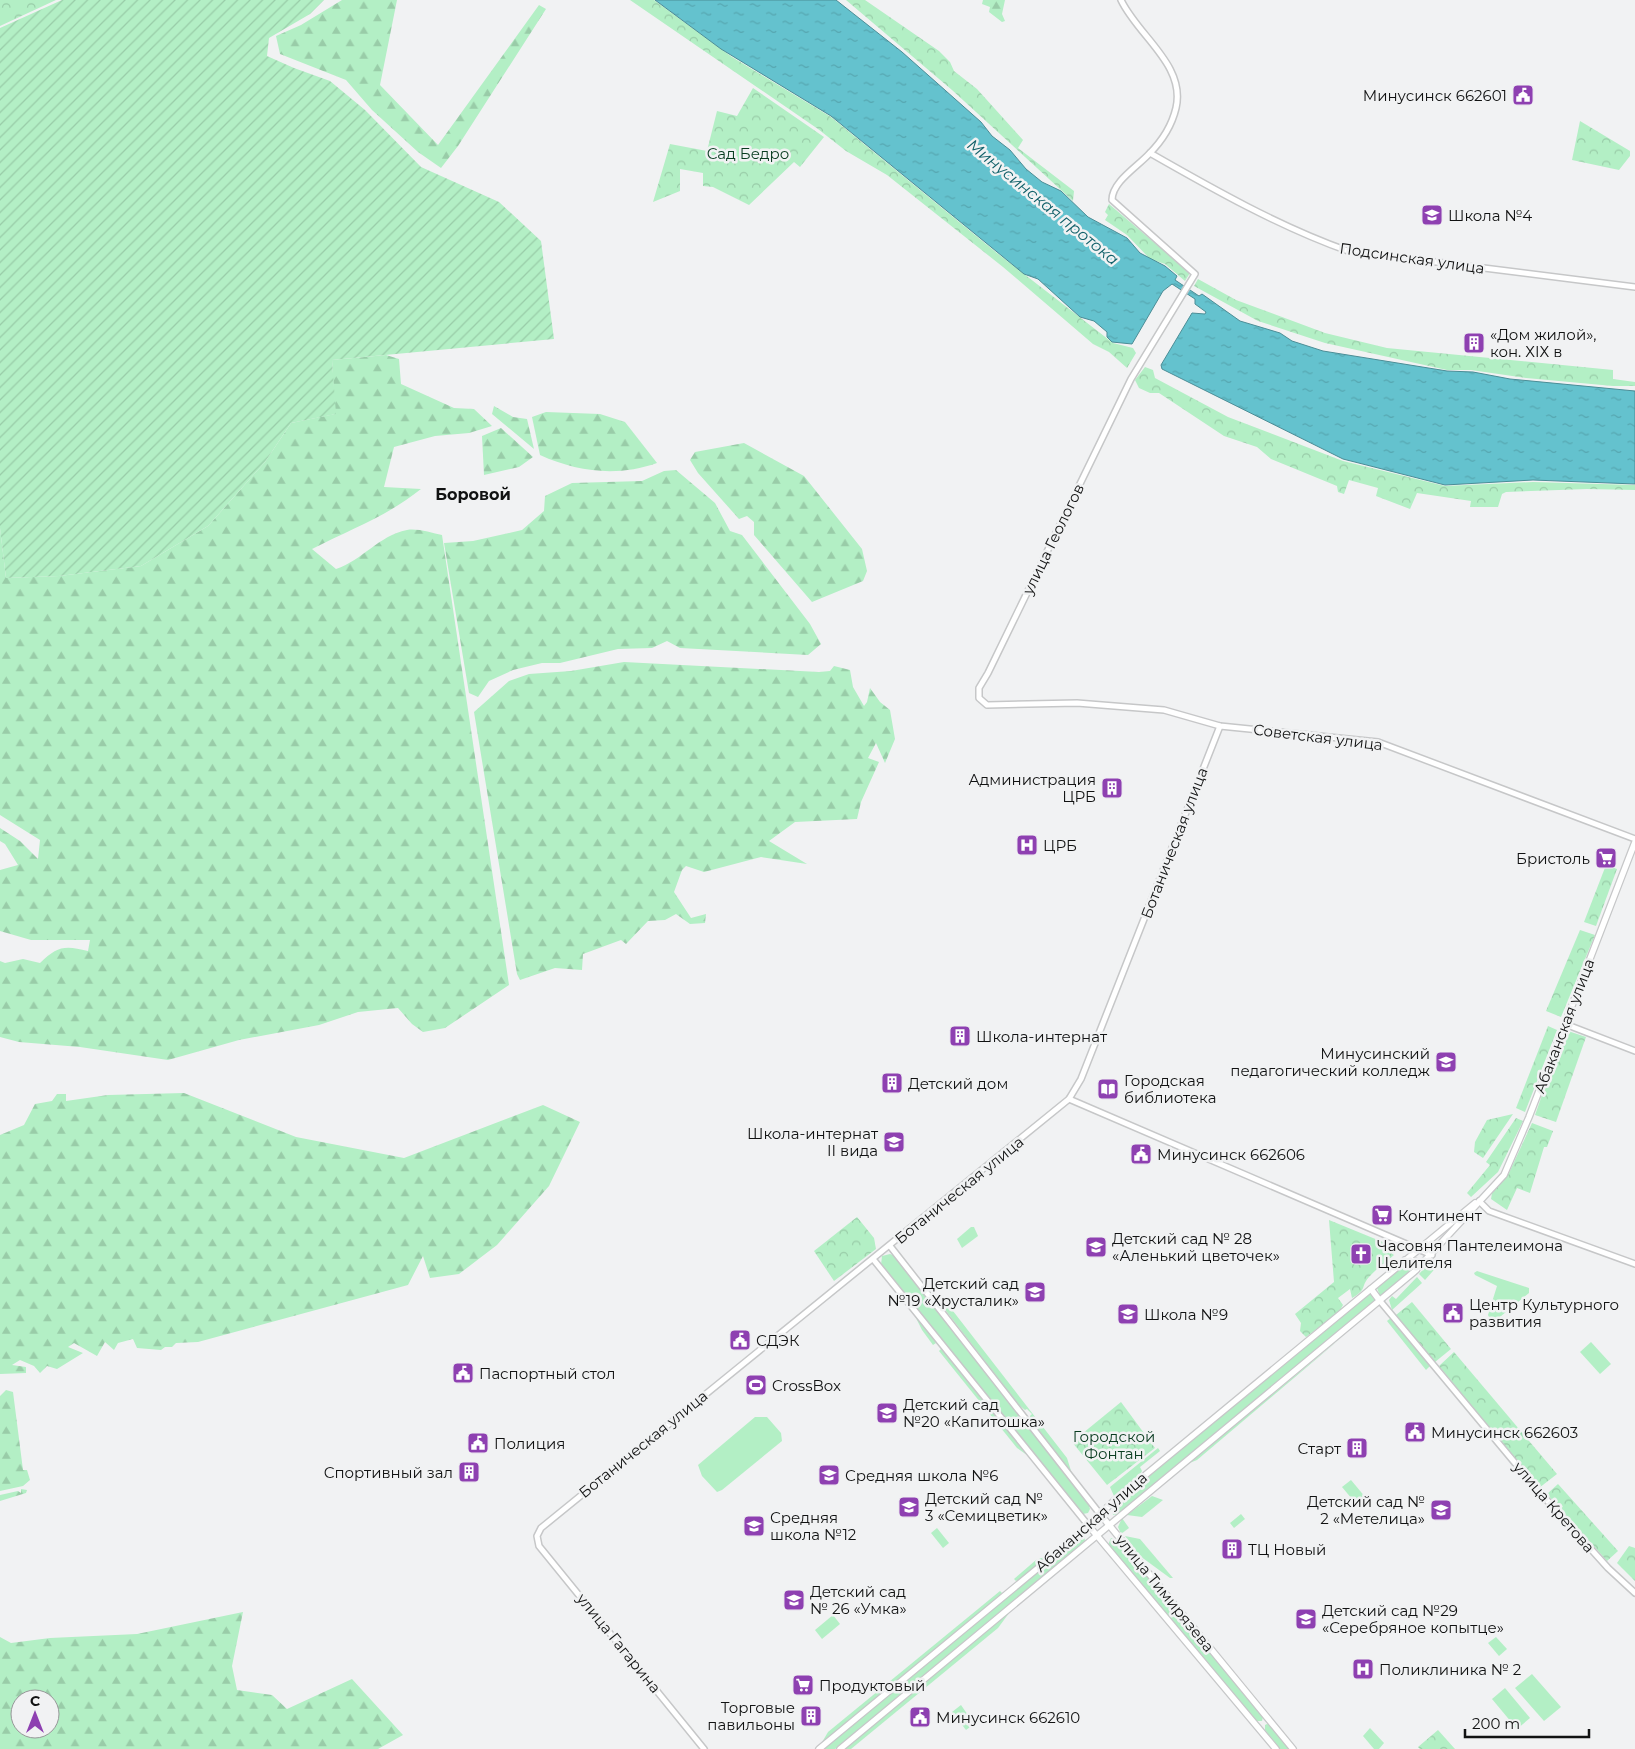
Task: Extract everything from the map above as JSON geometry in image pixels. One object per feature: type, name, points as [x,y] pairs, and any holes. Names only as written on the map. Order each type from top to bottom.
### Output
[{"type":"main road","name":"Абаканская улица","points":[[840,1749],[1416,1270],[1432,1255],[1504,1175],[1510,1166],[1635,841]]},
{"type":"main road","name":"Абаканская улица","points":[[819,1749],[1468,1207],[1479,1201]]},
{"type":"main road","points":[[1405,1260],[1415,1261],[1416,1270]]},
{"type":"main road","points":[[1371,1288],[1380,1301]]},
{"type":"main road","name":"улица Тимирязева","points":[[1100,1514],[1293,1749]]},
{"type":"main road","name":"улица Тимирязева","points":[[1088,1525],[1276,1749]]},
{"type":"main road","points":[[1258,1728],[1268,1719]]},
{"type":"street","points":[[1120,0],[1174,73],[1178,88],[1176,108],[1169,127],[1150,153]]},
{"type":"street","name":"улица Геологов","points":[[987,705],[979,698],[979,688],[1057,535],[1106,427],[1136,371],[1195,274],[1112,200],[1114,189],[1150,153]]},
{"type":"street","name":"Подсинская улица","points":[[1150,153],[1324,243],[1348,251],[1635,287]]},
{"type":"street","name":"Советская улица","points":[[987,705],[1077,703],[1164,710],[1220,726],[1391,745],[1635,841]]},
{"type":"street","name":"Ботаническая улица","points":[[537,1536],[541,1528],[642,1444],[890,1246],[1069,1099],[1081,1079],[1220,726]]},
{"type":"street","points":[[1565,1024],[1635,1051]]},
{"type":"street","points":[[1069,1099],[1432,1255]]},
{"type":"street","points":[[1479,1201],[1489,1211],[1635,1264]]},
{"type":"street","name":"улица Тимирязева","points":[[890,1246],[1100,1514]]},
{"type":"street","name":"улица Тимирязева","points":[[873,1259],[1088,1525]]},
{"type":"street","name":"улица Кретова","points":[[1380,1301],[1535,1487],[1608,1568],[1635,1593]]},
{"type":"street","name":"улица Гагарина","points":[[537,1536],[539,1546],[704,1749]]},
{"type":"green space","points":[[0,0],[56,0],[0,26]]},
{"type":"green space","points":[[62,0],[324,0],[310,14],[269,38],[267,56],[330,81],[365,110],[421,167],[499,202],[541,241],[554,339],[332,360],[336,414],[291,423],[265,462],[208,526],[141,566],[59,576],[6,578],[0,528],[0,28]]},
{"type":"green space","points":[[342,0],[397,0],[380,85],[438,145],[539,5],[546,9],[458,146],[441,168],[418,152],[372,110],[346,80],[280,54],[276,36],[301,25]]},
{"type":"green space","points":[[630,0],[654,0],[732,57],[831,117],[997,253],[1113,343],[1133,348],[1136,353],[1127,368],[1109,352],[1093,344],[1003,267],[887,175],[846,151],[818,129]]},
{"type":"green space","points":[[846,0],[865,0],[939,51],[950,62],[954,71],[977,89],[1023,140],[1018,148],[1074,191],[1073,201],[952,90]]},
{"type":"green space","points":[[983,0],[1005,0],[1002,14],[1005,21],[1002,22],[989,12],[990,7],[982,4]]},
{"type":"green space","name":"Сад Бедро","points":[[753,88],[824,137],[800,167],[794,162],[749,205],[713,187],[703,186],[703,173],[680,169],[680,191],[653,202],[670,144],[707,151],[717,111],[737,116]]},
{"type":"green space","points":[[1580,121],[1630,151],[1630,156],[1619,170],[1572,160]]},
{"type":"green space","points":[[1109,204],[1190,273],[1185,281],[1165,264],[1150,259],[1127,235],[1105,220],[1108,215],[1105,212]]},
{"type":"green space","points":[[1198,279],[1236,300],[1325,333],[1387,348],[1613,370],[1613,379],[1635,382],[1635,386],[1613,386],[1526,378],[1471,370],[1447,370],[1325,343],[1258,321],[1194,286]]},
{"type":"green space","points":[[386,355],[399,359],[401,384],[454,408],[474,409],[492,426],[469,433],[435,436],[394,447],[384,487],[421,489],[381,515],[312,549],[336,569],[354,560],[387,537],[397,533],[415,530],[442,535],[509,985],[445,1028],[423,1032],[412,1024],[398,1008],[358,1012],[319,1025],[239,1040],[168,1060],[80,1047],[19,1042],[0,1037],[0,961],[5,963],[23,959],[40,963],[51,953],[62,948],[88,951],[90,940],[31,940],[0,931],[0,870],[18,865],[5,844],[0,841],[0,828],[20,841],[38,859],[40,840],[0,815],[0,528],[6,578],[59,576],[141,566],[208,526],[265,462],[291,423],[335,414],[332,360]]},
{"type":"green space","points":[[1145,367],[1153,370],[1155,378],[1228,417],[1343,461],[1445,486],[1533,482],[1635,485],[1635,490],[1587,489],[1506,492],[1502,494],[1498,507],[1470,507],[1471,501],[1417,493],[1410,509],[1376,496],[1378,488],[1349,480],[1344,494],[1338,492],[1337,486],[1271,459],[1257,447],[1224,436],[1159,393],[1150,393],[1139,388],[1135,380]]},
{"type":"green space","points":[[494,406],[513,417],[527,419],[534,449],[492,414]]},
{"type":"green space","points":[[546,412],[600,414],[625,422],[657,463],[627,470],[598,471],[568,465],[540,455],[532,417]]},
{"type":"green space","points":[[501,428],[533,457],[519,467],[484,475],[482,436]]},
{"type":"green space","points":[[744,443],[804,476],[862,549],[867,571],[863,581],[812,602],[754,535],[754,522],[747,516],[739,519],[698,473],[690,460],[695,452]]},
{"type":"green space","points":[[676,470],[715,503],[730,531],[742,535],[810,624],[821,644],[808,655],[680,648],[667,641],[652,648],[618,649],[560,663],[542,663],[513,670],[489,681],[478,697],[469,693],[444,543],[473,541],[522,530],[544,511],[545,496],[572,483],[642,481],[664,471]]},
{"type":"green space","points":[[624,662],[819,672],[830,671],[834,666],[850,670],[853,687],[864,706],[867,702],[870,688],[880,702],[890,710],[895,739],[885,763],[876,743],[868,758],[879,762],[861,802],[857,819],[795,822],[769,841],[807,864],[761,857],[704,872],[686,866],[682,870],[674,892],[691,918],[706,914],[705,923],[690,924],[676,914],[665,920],[648,921],[626,944],[621,940],[583,954],[582,970],[555,968],[520,980],[517,974],[474,712],[509,681],[529,674],[571,671]]},
{"type":"green space","points":[[1606,865],[1617,869],[1596,926],[1584,922]]},
{"type":"green space","points":[[1580,930],[1595,935],[1561,1017],[1546,1011]]},
{"type":"green space","points":[[1548,1026],[1557,1030],[1525,1112],[1516,1108]]},
{"type":"green space","points":[[1565,1030],[1586,1037],[1556,1122],[1535,1115]]},
{"type":"green space","points":[[184,1093],[296,1137],[404,1158],[543,1105],[580,1122],[549,1186],[497,1245],[459,1274],[430,1278],[423,1256],[408,1285],[198,1342],[176,1343],[172,1347],[165,1347],[161,1350],[137,1348],[133,1339],[118,1343],[114,1350],[105,1342],[97,1356],[74,1343],[68,1347],[83,1353],[57,1369],[47,1366],[40,1373],[34,1366],[20,1360],[12,1365],[26,1367],[26,1373],[0,1374],[0,1135],[24,1125],[35,1104],[52,1101],[57,1094],[66,1094],[66,1101],[108,1095]]},
{"type":"green space","points":[[1513,1114],[1483,1158],[1474,1152],[1475,1142],[1487,1120]]},
{"type":"green space","points":[[1516,1118],[1523,1121],[1498,1172],[1471,1197],[1467,1193],[1490,1165],[1486,1162]]},
{"type":"green space","points":[[1532,1123],[1553,1131],[1547,1147],[1544,1147],[1530,1193],[1517,1188],[1507,1210],[1491,1199],[1492,1193],[1508,1175]]},
{"type":"green space","points":[[857,1217],[874,1238],[876,1249],[834,1281],[814,1251]]},
{"type":"green space","points":[[1329,1220],[1390,1245],[1390,1252],[1394,1255],[1369,1277],[1357,1295],[1352,1298],[1350,1289],[1338,1298],[1343,1305],[1339,1312],[1306,1337],[1300,1331],[1301,1323],[1295,1314],[1334,1282]]},
{"type":"green space","points":[[971,1227],[974,1227],[978,1236],[962,1248],[957,1239]]},
{"type":"green space","points":[[890,1254],[895,1256],[1088,1502],[1090,1509],[1088,1513],[1083,1514],[1079,1510],[881,1265],[882,1256]]},
{"type":"green space","points":[[1436,1261],[1440,1263],[1425,1280],[1419,1274],[1430,1262]]},
{"type":"green space","points":[[1407,1263],[1411,1263],[1413,1270],[1380,1296],[1377,1288]]},
{"type":"green space","points":[[1477,1271],[1529,1288],[1529,1293],[1495,1321],[1491,1321],[1488,1315],[1497,1286],[1475,1275],[1474,1273]]},
{"type":"green space","points":[[1417,1277],[1422,1283],[1392,1310],[1389,1300],[1392,1296],[1396,1299]]},
{"type":"green space","points":[[1370,1294],[1376,1301],[1117,1515],[1113,1515],[1112,1508],[1119,1501]]},
{"type":"green space","points":[[936,1298],[953,1311],[1067,1458],[1072,1474],[1033,1424],[1030,1416],[1032,1414],[1019,1405]]},
{"type":"green space","points":[[1412,1302],[1451,1349],[1435,1362],[1396,1315]]},
{"type":"green space","points":[[912,1310],[931,1334],[936,1343],[933,1345],[922,1330]]},
{"type":"green space","points":[[1392,1317],[1431,1365],[1426,1370],[1387,1321]]},
{"type":"green space","points":[[1340,1339],[1197,1460],[1187,1464]]},
{"type":"green space","points":[[1591,1342],[1611,1364],[1600,1374],[1580,1352]]},
{"type":"green space","points":[[941,1349],[1034,1460],[1017,1448],[939,1351]]},
{"type":"green space","points":[[1454,1352],[1557,1474],[1539,1488],[1439,1366]]},
{"type":"green space","points":[[6,1390],[13,1392],[23,1470],[27,1470],[30,1480],[23,1486],[0,1491],[0,1396]]},
{"type":"green space","name":"Городской Фонтан","points":[[1121,1402],[1155,1448],[1107,1485],[1072,1442]]},
{"type":"green space","points":[[755,1417],[767,1417],[781,1433],[782,1441],[722,1490],[717,1492],[702,1476],[698,1465]]},
{"type":"green space","points":[[1158,1448],[1160,1451],[1140,1467],[1142,1471],[1139,1476],[1114,1496],[1110,1487]]},
{"type":"green space","points":[[1351,1480],[1366,1498],[1357,1505],[1342,1487]]},
{"type":"green space","points":[[1558,1484],[1618,1551],[1607,1561],[1547,1494]]},
{"type":"green space","points":[[21,1489],[27,1490],[26,1493],[0,1501],[0,1495],[18,1491],[21,1493]]},
{"type":"green space","points":[[1152,1496],[1163,1500],[1142,1517],[1127,1515]]},
{"type":"green space","points":[[1241,1514],[1245,1519],[1234,1528],[1230,1523]]},
{"type":"green space","points":[[1122,1518],[1129,1528],[1121,1534],[1118,1527]]},
{"type":"green space","points":[[937,1528],[949,1543],[943,1548],[931,1533]]},
{"type":"green space","points":[[1081,1536],[1084,1536],[1085,1541],[835,1749],[824,1749]]},
{"type":"green space","points":[[1125,1536],[1140,1539],[1173,1578],[1170,1578],[1140,1556]]},
{"type":"green space","points":[[1111,1538],[1119,1541],[1263,1717],[1262,1721],[1257,1721],[1241,1704],[1108,1545]]},
{"type":"green space","points":[[1629,1546],[1635,1548],[1635,1581],[1617,1563]]},
{"type":"green space","points":[[1050,1555],[1024,1577],[1016,1581],[1014,1579],[1036,1560]]},
{"type":"green space","points":[[1000,1591],[1002,1593],[997,1600],[821,1744],[828,1732]]},
{"type":"green space","points":[[1012,1609],[998,1628],[851,1749],[843,1749]]},
{"type":"green space","points":[[243,1612],[232,1666],[237,1690],[272,1695],[287,1709],[352,1679],[403,1735],[378,1749],[0,1749],[0,1637],[11,1643],[50,1638],[137,1634]]},
{"type":"green space","points":[[833,1615],[840,1624],[822,1639],[815,1630]]},
{"type":"green space","points":[[1496,1637],[1507,1649],[1499,1656],[1488,1643]]},
{"type":"green space","points":[[1532,1674],[1561,1707],[1544,1721],[1515,1688]]},
{"type":"green space","points":[[1505,1688],[1530,1718],[1517,1729],[1492,1699]]},
{"type":"green space","points":[[961,1705],[974,1724],[966,1730],[952,1712]]},
{"type":"green space","points":[[1265,1725],[1271,1725],[1290,1749],[1280,1749],[1265,1730]]},
{"type":"green space","points":[[1370,1728],[1384,1743],[1379,1749],[1374,1749],[1363,1736]]},
{"type":"green space","points":[[1438,1730],[1455,1749],[1420,1749],[1418,1747]]},
{"type":"water","name":"Минусинская протока","points":[[655,0],[836,0],[902,52],[981,122],[992,136],[1010,150],[1026,169],[1042,182],[1061,191],[1088,217],[1127,238],[1140,253],[1165,266],[1177,276],[1175,280],[1199,296],[1202,294],[1240,321],[1280,333],[1292,341],[1323,351],[1447,371],[1473,372],[1510,379],[1635,391],[1635,484],[1533,480],[1445,485],[1343,459],[1162,369],[1161,365],[1192,313],[1205,314],[1206,312],[1195,304],[1195,299],[1172,284],[1163,291],[1132,344],[1112,342],[1107,337],[1107,332],[1094,321],[1080,317],[1038,279],[1024,274],[831,116],[721,49]]},
{"type":"place","name":"Минусинск 662601","points":[[1523,95]]},
{"type":"place","name":"Школа №4","points":[[1432,215]]},
{"type":"place","name":"«Дом жилой», кон. ХIХ в","points":[[1474,343]]},
{"type":"place","name":"Администрация ЦРБ","points":[[1112,788]]},
{"type":"place","name":"ЦРБ","points":[[1027,845]]},
{"type":"place","name":"Бристоль","points":[[1606,858]]},
{"type":"place","name":"Школа-интернат","points":[[960,1036]]},
{"type":"place","name":"Минусинский педагогический колледж","points":[[1446,1062]]},
{"type":"place","name":"Детский дом","points":[[892,1083]]},
{"type":"place","name":"Городская библиотека","points":[[1108,1089]]},
{"type":"place","name":"Школа-интернат II вида","points":[[894,1142]]},
{"type":"place","name":"Минусинск 662606","points":[[1141,1154]]},
{"type":"place","name":"Континент","points":[[1382,1215]]},
{"type":"place","name":"Детский сад № 28 «Аленький цветочек»","points":[[1096,1247]]},
{"type":"place","name":"Часовня Пантелеимона Целителя","points":[[1361,1254]]},
{"type":"place","name":"Детский сад №19 «Хрусталик»","points":[[1035,1292]]},
{"type":"place","name":"Центр Культурного развития","points":[[1453,1313]]},
{"type":"place","name":"Школа №9","points":[[1128,1314]]},
{"type":"place","name":"СДЭК","points":[[740,1340]]},
{"type":"place","name":"Паспортный стол","points":[[463,1373]]},
{"type":"place","name":"CrossBox","points":[[756,1385]]},
{"type":"place","name":"Детский сад №20 «Капитошка»","points":[[887,1413]]},
{"type":"place","name":"Минусинск 662603","points":[[1415,1432]]},
{"type":"place","name":"Полиция","points":[[478,1443]]},
{"type":"place","name":"Старт","points":[[1357,1448]]},
{"type":"place","name":"Спортивный зал","points":[[469,1472]]},
{"type":"place","name":"Средняя школа №6","points":[[829,1475]]},
{"type":"place","name":"Детский сад № 3 «Семицветик»","points":[[909,1507]]},
{"type":"place","name":"Детский сад № 2 «Метелица»","points":[[1441,1510]]},
{"type":"place","name":"Средняя школа №12","points":[[754,1526]]},
{"type":"place","name":"ТЦ Новый","points":[[1232,1549]]},
{"type":"place","name":"Детский сад № 26 «Умка»","points":[[794,1600]]},
{"type":"place","name":"Детский сад №29 «Серебряное копытце»","points":[[1306,1619]]},
{"type":"place","name":"Поликлиника № 2","points":[[1363,1669]]},
{"type":"place","name":"Продуктовый","points":[[803,1685]]},
{"type":"place","name":"Торговые павильоны","points":[[811,1716]]},
{"type":"place","name":"Минусинск 662610","points":[[920,1717]]},
{"type":"district","name":"Боровой","points":[[473,494]]}]
